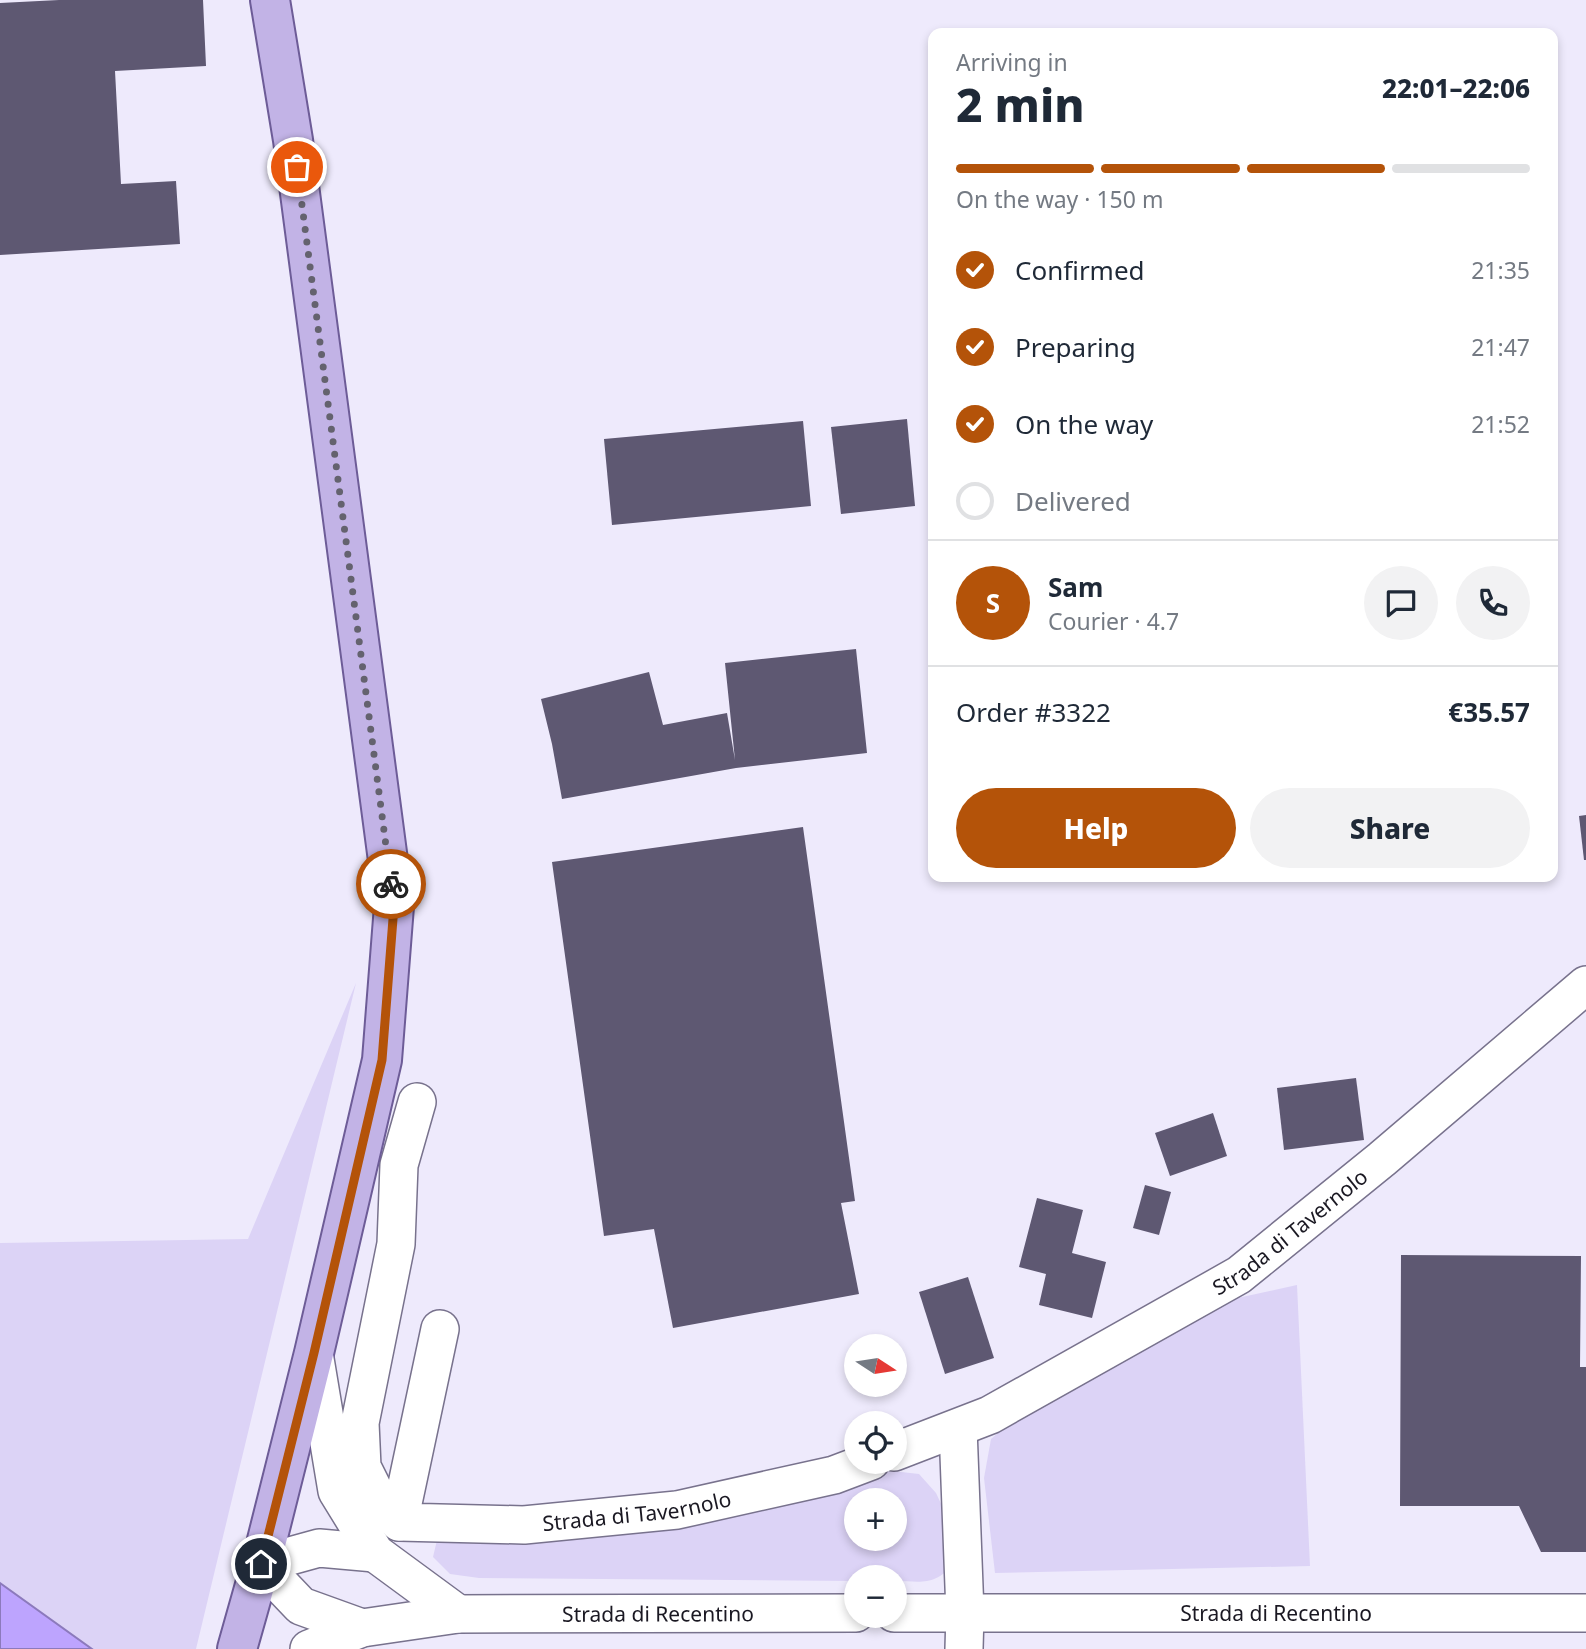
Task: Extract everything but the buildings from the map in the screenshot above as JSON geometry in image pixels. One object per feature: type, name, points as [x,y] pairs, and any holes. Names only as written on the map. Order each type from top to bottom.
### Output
[{"type":"main road","points":[[237,1649],[314,1353],[382,1060],[394,906],[293,140],[270,0]]},
{"type":"street","name":"Strada di Tavernolo","points":[[907,1447],[990,1415],[1239,1275],[1382,1159],[1586,985]]},
{"type":"street","points":[[399,1522],[379,1501],[362,1467],[360,1423],[396,1244],[399,1165],[417,1102]]},
{"type":"street","points":[[399,1522],[440,1329]]},
{"type":"street","points":[[314,1353],[337,1491],[375,1553],[458,1614]]},
{"type":"street","points":[[958,1428],[964,1649]]},
{"type":"street","name":"Strada di Tavernolo","points":[[399,1522],[524,1525],[677,1510],[844,1471]]},
{"type":"street","points":[[261,1564],[319,1548],[375,1553]]},
{"type":"street","name":"Strada di Recentino","points":[[261,1564],[301,1606],[362,1628]]},
{"type":"street","name":"Strada di Recentino","points":[[309,1649],[362,1628],[458,1614],[844,1613]]},
{"type":"street","name":"Strada di Recentino","points":[[907,1613],[1586,1613]]},
{"type":"shaded area","points":[[356,983],[196,1649],[92,1649],[0,1583],[0,1243],[248,1239]]},
{"type":"shaded area","points":[[1297,1285],[1310,1566],[995,1573],[984,1478],[991,1439],[1020,1414],[1233,1299]]},
{"type":"shaded area","points":[[907,1473],[919,1474],[936,1493],[950,1523],[954,1563],[940,1576],[920,1582],[907,1582],[907,1565],[844,1565],[844,1581],[479,1578],[450,1574],[433,1557],[437,1540],[793,1491],[877,1474]]},
{"type":"shaded area","points":[[0,1583],[92,1649],[0,1649]]},
{"type":"way so far","points":[[297,167],[391,884]]},
{"type":"route","points":[[261,1564],[314,1353],[382,1060],[394,906],[391,884]]}]
